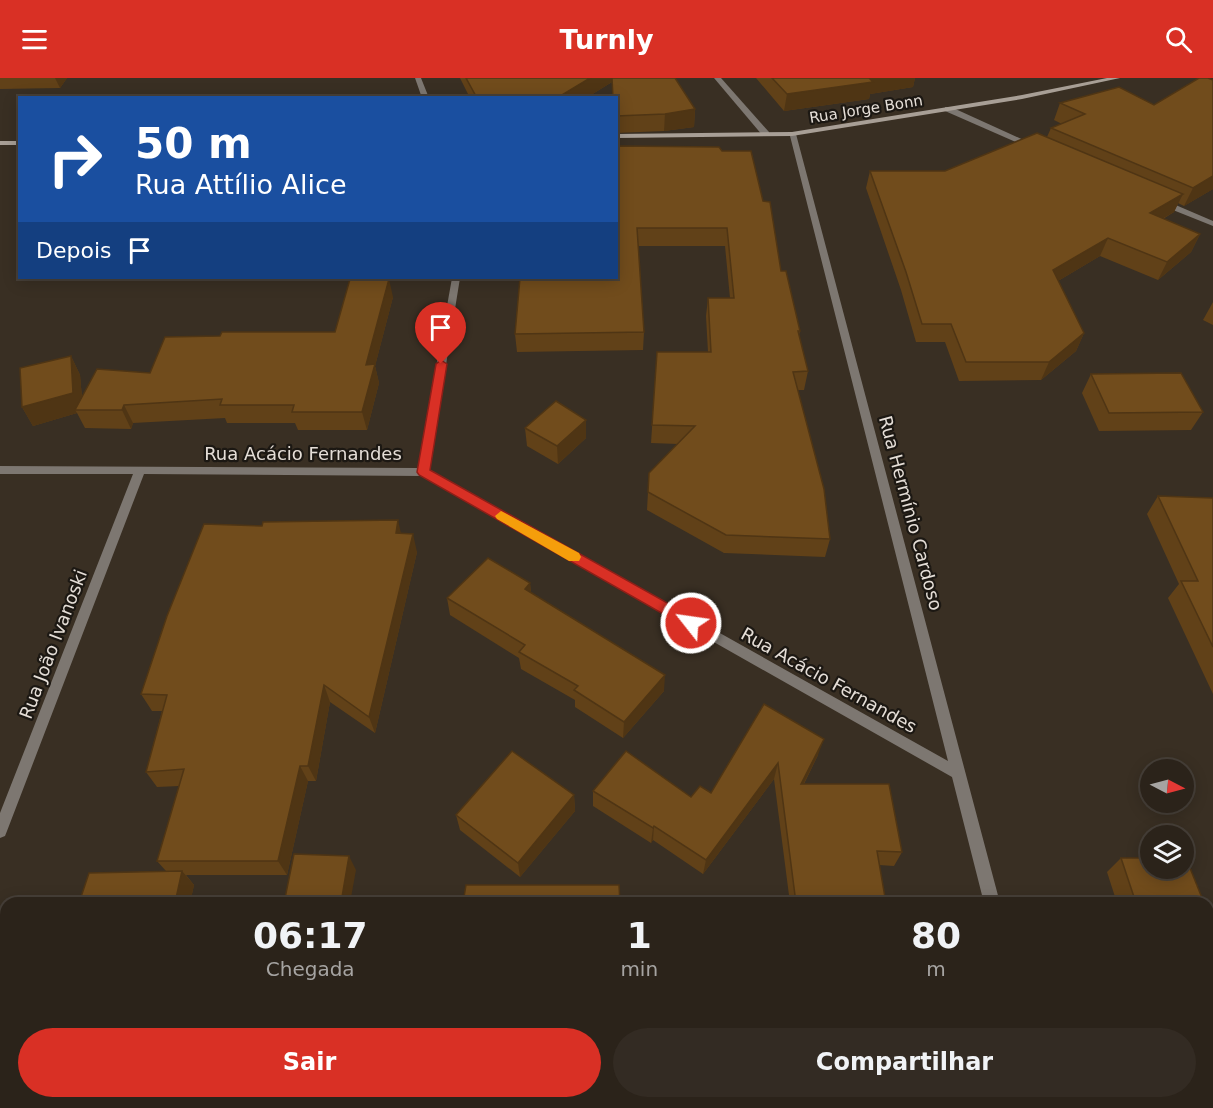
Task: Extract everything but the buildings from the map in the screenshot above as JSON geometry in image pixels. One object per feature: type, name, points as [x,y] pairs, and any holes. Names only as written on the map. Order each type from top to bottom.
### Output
[{"type":"street","points":[[417,78],[425,96]]},
{"type":"street","points":[[717,78],[766,134]]},
{"type":"street","name":"Rua Jorge Bonn","points":[[618,136],[792,134],[948,109],[1117,78]]},
{"type":"street","points":[[948,109],[1044,151]]},
{"type":"street","name":"Rua Hermínio Cardoso","points":[[792,134],[990,897]]},
{"type":"street","points":[[0,143],[18,143]]},
{"type":"street","points":[[1149,197],[1213,224]]},
{"type":"street","points":[[423,472],[456,279]]},
{"type":"street","name":"Rua Acácio Fernandes","points":[[0,470],[423,472],[959,774]]},
{"type":"street","name":"Rua João Ivanoski","points":[[0,831],[140,471]]},
{"type":"slow traffic","points":[[501,516],[574,557]]},
{"type":"route","points":[[441,364],[423,472],[691,623]]}]
